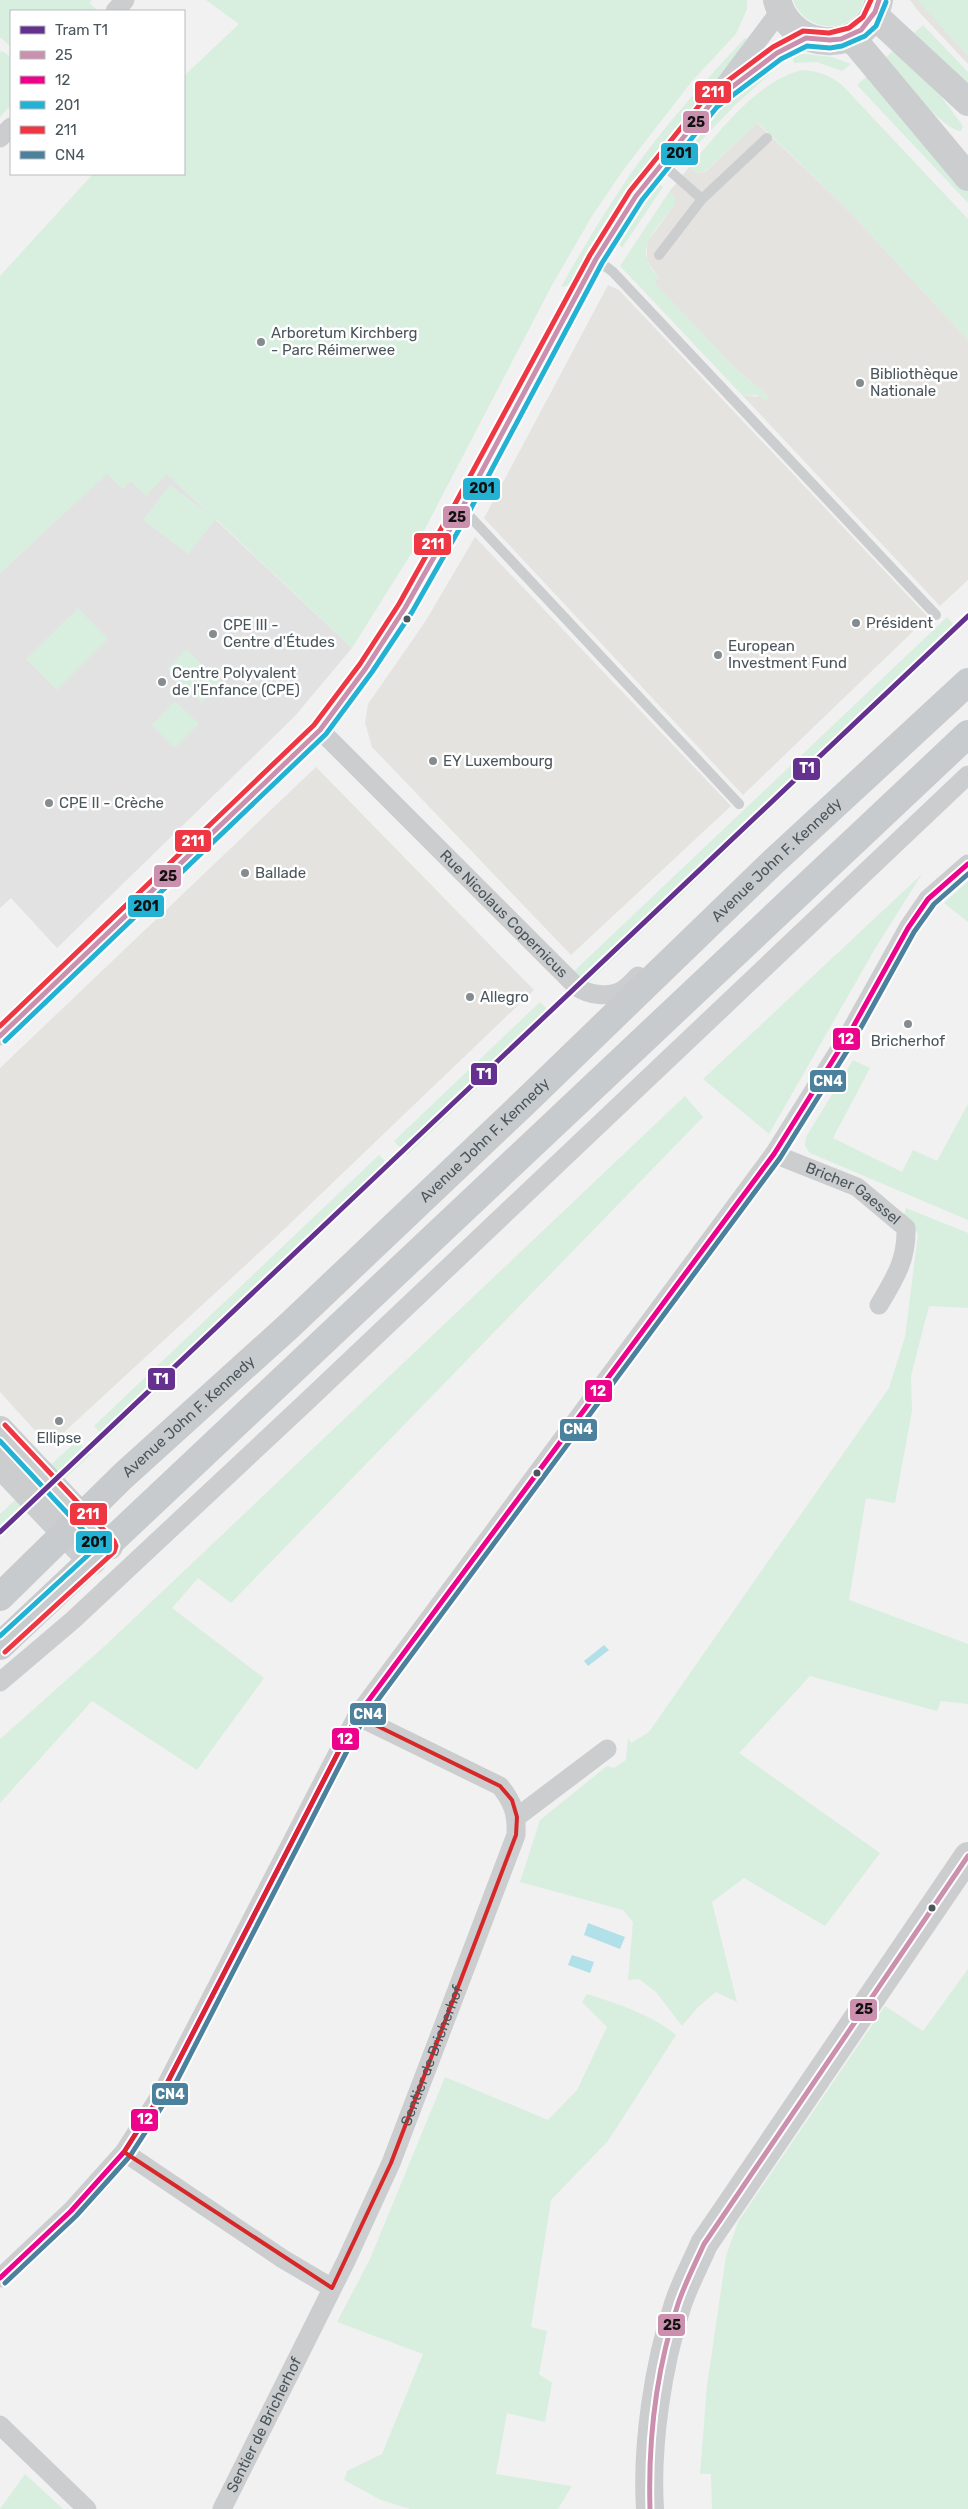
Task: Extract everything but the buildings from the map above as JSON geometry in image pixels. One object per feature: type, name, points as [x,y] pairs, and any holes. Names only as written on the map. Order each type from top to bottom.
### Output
[{"type":"main road","points":[[779,5],[786,22],[806,38],[821,42],[851,37],[864,28],[876,7],[968,120]]},
{"type":"main road","points":[[851,37],[968,177]]},
{"type":"main road","points":[[904,41],[968,102]]},
{"type":"main road","points":[[877,69],[968,151]]},
{"type":"main road","name":"Avenue John F. Kennedy","points":[[0,1597],[123,1476],[290,1325],[511,1116],[772,864],[968,682]]},
{"type":"main road","points":[[0,1646],[101,1554],[968,734]]},
{"type":"main road","points":[[0,1430],[74,1525],[101,1554]]},
{"type":"main road","points":[[0,1464],[74,1525]]},
{"type":"main road","points":[[650,2509],[653,2424],[663,2363],[678,2303],[704,2244],[968,1856]]},
{"type":"street","points":[[116,10],[125,0]]},
{"type":"street","points":[[0,1036],[320,730],[366,668],[405,608],[462,508],[596,259],[636,196],[712,102],[779,5]]},
{"type":"street","points":[[712,102],[777,53],[806,38]]},
{"type":"street","points":[[0,138],[10,128]]},
{"type":"street","name":"Rue Nicolaus Copernicus","points":[[320,730],[542,954],[569,980],[588,993],[609,994],[622,991],[745,872],[772,864]]},
{"type":"street","points":[[0,1682],[73,1620],[304,1404],[968,775]]},
{"type":"street","points":[[0,2278],[71,2211],[124,2152],[163,2091],[357,1716],[774,1154],[848,1036],[908,928],[928,899],[968,864]]},
{"type":"street","name":"Bricher Gaessel","points":[[774,1154],[857,1187],[906,1228],[907,1247],[898,1273],[879,1305]]},
{"type":"street","points":[[357,1716],[500,1786],[512,1800],[517,1817],[606,1749]]},
{"type":"street","name":"Sentier de Bricherhof","points":[[222,2509],[332,2288],[391,2163],[516,1835],[517,1817]]},
{"type":"street","points":[[124,2152],[283,2258],[332,2288]]},
{"type":"street","points":[[0,2425],[87,2509]]},
{"type":"lane","points":[[659,255],[702,199],[767,138]]},
{"type":"lane","points":[[661,163],[702,199]]},
{"type":"lane","points":[[596,259],[619,279],[936,615]]},
{"type":"lane","points":[[462,508],[739,804]]},
{"type":"highlighted area","points":[[357,1716],[500,1786],[512,1800],[517,1817],[516,1835],[391,2163],[332,2288],[124,2152],[163,2091]]},
{"type":"shaded area","points":[[910,0],[968,0],[968,64],[919,12]]},
{"type":"shaded area","name":"Bibliothèque Nationale","points":[[757,123],[847,209],[968,340],[968,580],[940,606],[743,396],[769,397],[735,368],[653,282],[659,278],[647,261],[647,242],[675,204],[675,197],[669,192],[689,167],[696,173],[705,172]]},
{"type":"shaded area","points":[[608,285],[619,290],[928,617],[743,795],[484,518]]},
{"type":"shaded area","name":"Centre Polyvalent de l'Enfance (CPE)","points":[[107,473],[123,489],[130,481],[167,474],[352,648],[295,716],[57,948],[11,898],[0,908],[0,573]]},
{"type":"shaded area","points":[[475,537],[731,806],[571,955],[372,747],[365,723],[368,704],[425,622]]},
{"type":"shaded area","points":[[316,767],[534,990],[275,1238],[49,1446],[0,1392],[0,1068]]},
{"type":"green space","points":[[0,0],[92,0],[89,3],[96,9],[10,10],[10,46],[0,37]]},
{"type":"green space","name":"Arboretum Kirchberg - Parc Réimerwee","points":[[206,0],[747,0],[747,9],[736,34],[692,81],[624,169],[592,216],[551,287],[416,546],[352,648],[216,519],[188,554],[143,520],[170,485],[213,517],[167,474],[146,496],[131,481],[123,489],[107,474],[0,573],[0,276],[92,175],[185,175],[185,75],[239,24]]},
{"type":"green space","points":[[793,0],[864,0],[858,12],[850,20],[840,25],[829,26],[818,24],[808,19],[799,11]]},
{"type":"green space","points":[[917,0],[968,0],[968,56]]},
{"type":"green space","points":[[923,25],[968,72],[968,93],[913,34]]},
{"type":"green space","points":[[745,38],[751,41],[698,101],[652,160],[609,221],[570,285],[561,287],[602,217],[642,158],[714,71]]},
{"type":"green space","points":[[896,48],[940,95],[963,126],[961,131],[954,129],[933,113],[882,61]]},
{"type":"green space","points":[[2,51],[10,56],[10,106],[0,117],[0,53]]},
{"type":"green space","points":[[804,54],[832,57],[851,64],[842,71],[817,62],[794,63],[792,55]]},
{"type":"green space","points":[[773,67],[771,73],[735,105],[682,161],[680,159],[688,146],[721,108]]},
{"type":"green space","points":[[802,70],[823,74],[842,85],[968,219],[968,340],[847,209],[758,123],[704,172],[696,173],[689,167],[726,124],[754,96],[785,76]]},
{"type":"green space","points":[[867,76],[968,188],[968,203],[857,85]]},
{"type":"green space","points":[[661,185],[663,187],[622,248],[619,243],[657,186]]},
{"type":"green space","points":[[669,192],[675,197],[675,204],[654,231],[647,247],[648,262],[659,278],[654,282],[735,368],[769,397],[766,401],[757,395],[743,396],[620,266]]},
{"type":"green space","points":[[78,608],[108,639],[57,690],[26,659]]},
{"type":"green space","points":[[947,617],[959,631],[587,984],[571,974]]},
{"type":"green space","points":[[186,649],[221,682],[202,703],[167,669]]},
{"type":"green space","points":[[175,701],[199,724],[175,748],[152,725]]},
{"type":"green space","points":[[922,874],[876,947],[769,1134],[703,1079]]},
{"type":"green space","points":[[968,881],[968,922],[944,903]]},
{"type":"green space","points":[[540,1002],[553,1015],[407,1155],[394,1141]]},
{"type":"green space","points":[[853,1060],[870,1068],[833,1138],[902,1172],[913,1150],[937,1161],[968,1104],[968,1220],[810,1153],[805,1146],[806,1137]]},
{"type":"green space","points":[[685,1096],[703,1117],[231,1603],[198,1578],[172,1608],[264,1678],[197,1770],[92,1701],[0,1803],[0,1739],[108,1643]]},
{"type":"green space","points":[[379,1155],[391,1168],[106,1439],[94,1426]]},
{"type":"green space","points":[[906,1208],[968,1233],[968,1308],[929,1306],[911,1376],[912,1411],[895,1503],[866,1498],[849,1600],[968,1644],[968,1704],[941,1701],[937,1711],[810,1676],[739,1753],[880,1853],[825,1926],[744,1878],[712,1902],[737,2002],[716,1992],[698,2007],[682,2026],[656,1992],[639,1979],[628,1980],[633,1922],[623,1910],[520,1882],[540,1820],[607,1766],[614,1768],[626,1760],[628,1738],[631,1743],[649,1732],[889,1388],[905,1337],[918,1234],[904,1215]]},
{"type":"green space","points":[[77,1441],[91,1454],[60,1483],[47,1468]]},
{"type":"green space","points":[[15,1500],[27,1513],[5,1534],[0,1528],[0,1514]]},
{"type":"green space","points":[[968,1969],[968,2509],[712,2509],[711,2474],[700,2474],[707,2386],[726,2256],[738,2222],[885,2006],[923,2031]]},
{"type":"green space","points":[[587,1994],[645,2015],[676,2035],[608,2141],[551,2200],[531,2327],[547,2331],[539,2374],[552,2383],[545,2422],[507,2413],[496,2474],[572,2486],[558,2509],[410,2509],[381,2500],[344,2480],[347,2471],[382,2454],[423,2354],[337,2322],[370,2259],[445,2077],[548,2120],[577,2090],[607,2027],[582,2002]]},
{"type":"green space","points":[[25,2474],[63,2509],[0,2509]]},
{"type":"water","points":[[604,1645],[609,1650],[588,1666],[584,1661]]},
{"type":"water","points":[[588,1923],[625,1937],[620,1949],[584,1935]]},
{"type":"water","points":[[572,1955],[594,1962],[590,1973],[568,1965]]},
{"type":"tram line","name":"T1","points":[[0,1532],[968,616]]},
{"type":"transit line","name":"211","points":[[0,1026],[314,725],[360,664],[399,604],[590,255],[630,191],[706,97],[773,47],[803,31],[829,33],[849,28],[863,17],[871,0]]},
{"type":"transit line","name":"25","points":[[0,1036],[320,730],[366,668],[405,608],[462,508],[596,259],[636,196],[712,102],[777,53],[806,38],[841,39],[861,30],[875,12],[879,0]]},
{"type":"transit line","name":"201","points":[[5,1041],[326,734],[372,672],[412,612],[469,512],[602,263],[642,200],[717,107],[781,59],[807,46],[830,48],[842,46],[865,36],[876,26],[886,2]]},
{"type":"transit line","name":"12","points":[[0,2278],[71,2211],[124,2152],[163,2091],[357,1716],[774,1154],[848,1036],[908,928],[928,899],[968,864]]},
{"type":"transit line","name":"CN4","points":[[5,2283],[76,2216],[130,2156],[170,2094],[363,1720],[780,1158],[854,1040],[914,932],[934,904],[968,874]]},
{"type":"transit line","name":"211","points":[[5,1425],[114,1541],[116,1546],[114,1552],[5,1652]]},
{"type":"transit line","name":"201","points":[[0,1441],[98,1546],[0,1636]]},
{"type":"transit line","name":"25","points":[[650,2509],[652,2431],[664,2354],[681,2296],[704,2244],[968,1856]]},
{"type":"place","name":"Arboretum Kirchberg - Parc Réimerwee","points":[[261,342]]},
{"type":"place","name":"Bibliothèque Nationale","points":[[860,383]]},
{"type":"place","name":"Président","points":[[856,623]]},
{"type":"place","name":"CPE III - Centre d'Études","points":[[213,634]]},
{"type":"place","name":"European Investment Fund","points":[[718,655]]},
{"type":"place","name":"Centre Polyvalent de l'Enfance (CPE)","points":[[162,682]]},
{"type":"place","name":"EY Luxembourg","points":[[433,761]]},
{"type":"place","name":"CPE II - Crèche","points":[[49,803]]},
{"type":"place","name":"Ballade","points":[[245,873]]},
{"type":"place","name":"Allegro","points":[[470,997]]},
{"type":"place","name":"Bricherhof","points":[[908,1024]]},
{"type":"place","name":"Ellipse","points":[[59,1421]]}]
